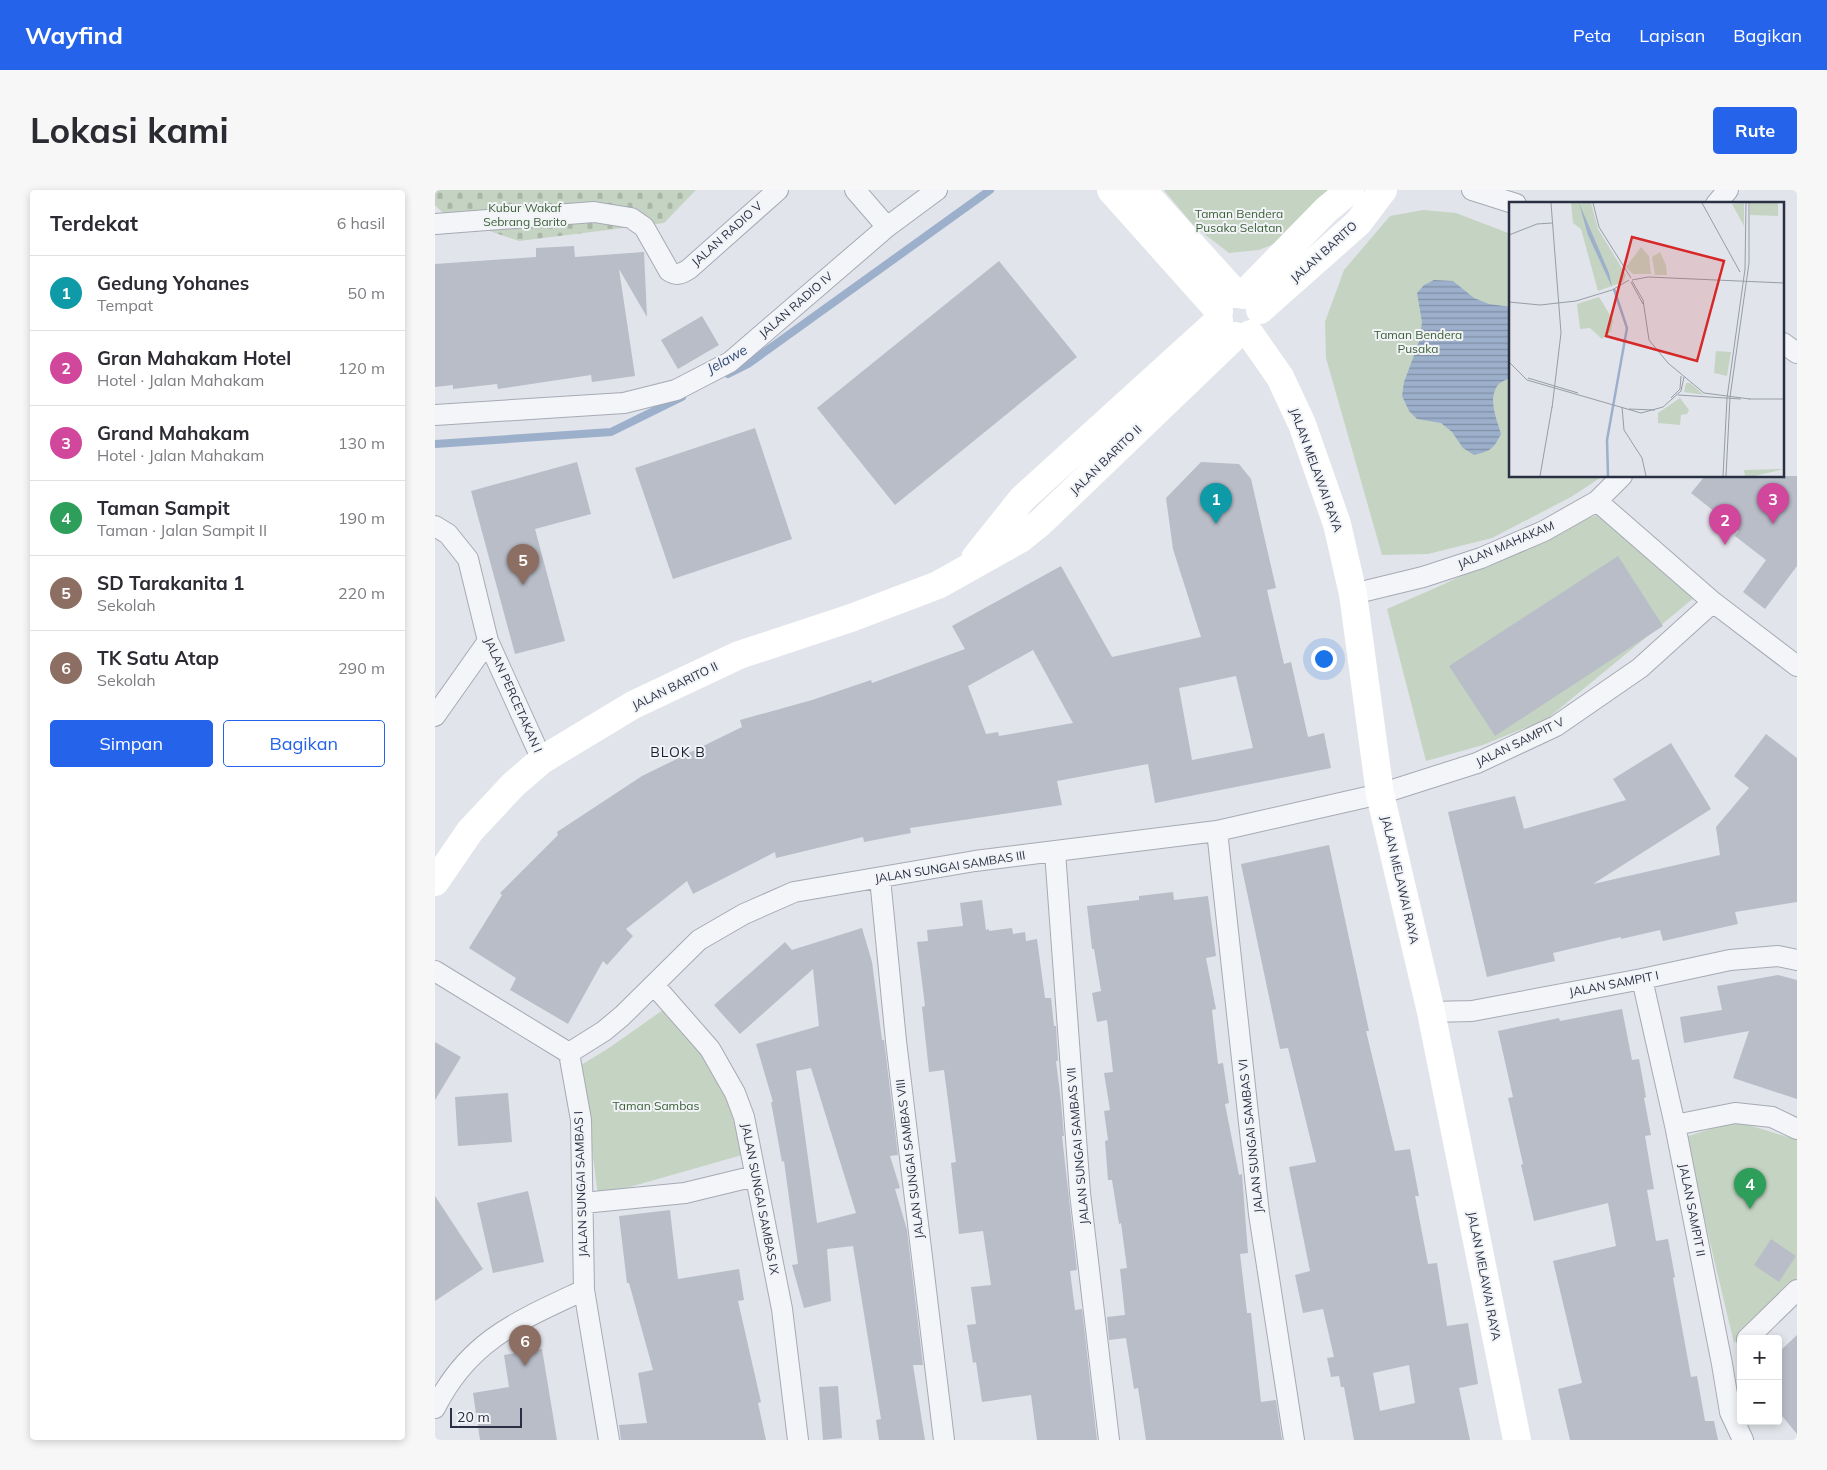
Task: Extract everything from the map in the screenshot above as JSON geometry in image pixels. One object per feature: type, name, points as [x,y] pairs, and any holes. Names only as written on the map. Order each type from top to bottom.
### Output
[{"type":"main road","points":[[1111,190],[1237,314]]},
{"type":"main road","points":[[1142,190],[1237,314]]},
{"type":"main road","name":"JALAN BARITO","points":[[1237,314],[1326,210],[1350,190]]},
{"type":"main road","name":"JALAN BARITO","points":[[1237,314],[1358,224],[1383,190]]},
{"type":"main road","name":"JALAN BARITO II","points":[[435,882],[470,832],[513,784],[542,760],[633,706],[739,656],[930,589],[1020,539],[1040,523],[1237,314]]},
{"type":"main road","name":"JALAN MELAWAI RAYA","points":[[1237,314],[1280,377],[1302,424],[1337,524],[1353,594],[1380,794],[1431,1012],[1517,1440]]},
{"type":"street","name":"JALAN RADIO V","points":[[435,224],[594,212],[631,218],[644,227],[669,271],[674,274],[681,274],[778,190]]},
{"type":"street","points":[[855,190],[887,226]]},
{"type":"street","name":"JALAN RADIO IV","points":[[435,415],[625,403],[676,390],[731,362],[887,226],[937,190]]},
{"type":"street","points":[[1472,190],[1510,199]]},
{"type":"street","points":[[1718,202],[1728,190]]},
{"type":"street","points":[[1785,344],[1797,353]]},
{"type":"street","name":"JALAN MAHAKAM","points":[[1353,594],[1423,577],[1481,558],[1544,531],[1597,501],[1620,478]]},
{"type":"street","points":[[1597,501],[1713,602],[1797,666]]},
{"type":"street","name":"JALAN PERCETAKAN I","points":[[435,526],[448,534],[468,559],[488,641],[542,760]]},
{"type":"street","name":"JALAN SAMPIT V","points":[[1380,794],[1477,763],[1556,726],[1639,668],[1713,602]]},
{"type":"street","points":[[435,716],[488,641]]},
{"type":"street","name":"JALAN SUNGAI SAMBAS III","points":[[569,1053],[616,1021],[699,940],[744,914],[794,892],[975,861],[1217,831],[1380,794]]},
{"type":"street","name":"JALAN SUNGAI SAMBAS VI","points":[[1217,831],[1259,1214],[1294,1440]]},
{"type":"street","name":"JALAN SUNGAI SAMBAS VII","points":[[1055,852],[1080,1193],[1109,1440]]},
{"type":"street","name":"JALAN SUNGAI SAMBAS VIII","points":[[881,878],[896,1041],[944,1440]]},
{"type":"street","name":"JALAN SAMPIT I","points":[[1431,1012],[1472,1010],[1641,979],[1730,960],[1778,956],[1797,960]]},
{"type":"street","points":[[435,971],[569,1053]]},
{"type":"street","name":"JALAN SAMPIT II","points":[[1641,979],[1675,1125],[1730,1412],[1743,1440]]},
{"type":"street","name":"JALAN SUNGAI SAMBAS IX","points":[[654,985],[711,1049],[735,1093],[744,1117],[782,1309],[798,1440]]},
{"type":"street","name":"JALAN SUNGAI SAMBAS I","points":[[569,1053],[581,1120],[584,1290],[609,1440]]},
{"type":"street","points":[[1675,1125],[1735,1113],[1772,1117],[1797,1129]]},
{"type":"street","points":[[583,1203],[685,1193],[755,1176]]},
{"type":"street","points":[[435,1408],[443,1391],[471,1356],[498,1333],[584,1290]]},
{"type":"street","points":[[1751,1335],[1797,1290]]},
{"type":"street","points":[[1722,1364],[1737,1349]]},
{"type":"green space","name":"Kubur Wakaf Sebrang Barito","points":[[435,190],[696,190],[664,223],[519,241],[446,216],[435,205]]},
{"type":"green space","name":"Taman Bendera Pusaka Selatan","points":[[1164,190],[1333,190],[1291,237],[1259,250],[1229,253],[1194,226]]},
{"type":"green space","name":"Taman Bendera Pusaka","points":[[1423,210],[1456,213],[1509,233],[1509,478],[1600,478],[1571,497],[1492,538],[1428,554],[1382,555],[1326,358],[1325,322],[1344,270],[1390,216]]},
{"type":"green space","points":[[1602,513],[1695,597],[1547,719],[1483,745],[1426,761],[1387,609],[1442,585],[1551,532]]},
{"type":"green space","name":"Taman Sambas","points":[[670,1005],[710,1060],[728,1098],[742,1155],[598,1196],[581,1065],[609,1048]]},
{"type":"green space","points":[[1736,1121],[1797,1140],[1797,1278],[1742,1335],[1737,1335],[1737,1340],[1734,1343],[1685,1137]]},
{"type":"water","points":[[1434,280],[1453,281],[1474,298],[1489,304],[1509,307],[1509,378],[1500,383],[1496,388],[1493,401],[1501,434],[1491,449],[1484,452],[1474,455],[1463,448],[1452,432],[1441,423],[1417,419],[1409,411],[1402,396],[1404,382],[1419,342],[1422,322],[1417,293],[1424,285]]},
{"type":"building","points":[[574,246],[575,257],[644,252],[647,317],[619,269],[635,376],[592,382],[591,375],[498,389],[497,384],[453,389],[453,385],[435,387],[435,264],[536,257],[536,248]]},
{"type":"building","points":[[999,261],[1077,357],[895,505],[817,408]]},
{"type":"building","points":[[702,316],[719,345],[678,369],[661,340]]},
{"type":"building","points":[[755,428],[792,539],[673,579],[635,468]]},
{"type":"building","points":[[577,462],[591,514],[535,529],[565,641],[515,654],[471,491]]},
{"type":"building","points":[[1201,462],[1239,464],[1251,479],[1276,588],[1267,590],[1284,664],[1291,662],[1308,737],[1324,733],[1331,768],[1155,803],[1148,764],[1057,781],[1062,805],[910,828],[911,833],[864,842],[863,837],[776,858],[775,852],[693,894],[687,881],[626,929],[633,936],[607,965],[603,961],[568,1024],[510,990],[516,978],[469,948],[502,895],[500,893],[558,835],[557,832],[642,776],[742,727],[740,720],[812,700],[871,680],[872,683],[965,649],[952,626],[1061,566],[1112,657],[1201,637],[1173,549],[1166,498]],"holes":[[[1033,650],[1073,723],[999,736],[998,732],[986,734],[968,686]],[[1236,676],[1253,748],[1192,760],[1179,688]]]},
{"type":"building","points":[[1785,476],[1797,476],[1797,566],[1765,609],[1743,592],[1766,560],[1735,536],[1739,531],[1691,493],[1703,478],[1785,478]]},
{"type":"building","points":[[1618,556],[1663,626],[1495,736],[1449,666]]},
{"type":"building","points":[[1766,734],[1797,758],[1797,902],[1735,912],[1738,924],[1663,941],[1660,930],[1553,953],[1555,961],[1487,977],[1448,812],[1515,796],[1524,829],[1626,800],[1613,779],[1671,743],[1711,809],[1593,884],[1720,855],[1716,827],[1749,788],[1734,776]]},
{"type":"building","points":[[1329,845],[1369,1031],[1366,1031],[1395,1151],[1410,1149],[1419,1196],[1415,1196],[1428,1264],[1437,1263],[1447,1326],[1468,1323],[1478,1384],[1459,1388],[1470,1440],[1354,1440],[1344,1387],[1341,1387],[1339,1376],[1331,1377],[1327,1358],[1334,1357],[1323,1309],[1303,1313],[1295,1275],[1310,1271],[1289,1167],[1316,1162],[1288,1048],[1280,1049],[1241,864]],"holes":[[[1409,1365],[1415,1403],[1380,1411],[1373,1373]]]},
{"type":"building","points":[[1173,892],[1174,900],[1208,896],[1216,956],[1206,958],[1216,1009],[1212,1010],[1218,1064],[1223,1063],[1229,1103],[1225,1104],[1239,1175],[1242,1174],[1248,1253],[1240,1254],[1247,1313],[1251,1313],[1261,1402],[1276,1400],[1282,1440],[1146,1440],[1138,1388],[1134,1389],[1126,1338],[1109,1340],[1107,1317],[1125,1315],[1120,1269],[1127,1268],[1121,1223],[1119,1224],[1112,1180],[1108,1180],[1105,1141],[1108,1140],[1104,1111],[1110,1110],[1104,1073],[1113,1072],[1107,1020],[1097,1022],[1092,993],[1101,991],[1094,949],[1092,949],[1087,906],[1139,900],[1139,896]]},
{"type":"building","points":[[982,900],[986,930],[1012,928],[1013,934],[1025,932],[1026,941],[1037,939],[1045,998],[1051,998],[1054,1026],[1056,1026],[1058,1061],[1056,1061],[1064,1136],[1062,1136],[1077,1270],[1070,1271],[1075,1310],[1082,1309],[1097,1440],[1037,1440],[1031,1395],[982,1402],[976,1362],[973,1363],[967,1325],[976,1324],[971,1287],[991,1285],[983,1231],[959,1234],[951,1163],[956,1162],[944,1070],[929,1072],[922,1007],[925,1006],[917,942],[928,941],[927,930],[963,926],[960,903]]},
{"type":"building","points":[[862,928],[872,962],[898,1155],[890,1156],[900,1188],[895,1189],[907,1230],[923,1365],[913,1365],[925,1440],[879,1440],[876,1420],[881,1419],[853,1246],[827,1249],[831,1301],[804,1308],[792,1265],[798,1264],[784,1161],[782,1162],[771,1102],[773,1102],[756,1044],[819,1026],[813,969],[740,1034],[714,1005],[785,942],[792,950]],"holes":[[[811,1068],[856,1213],[817,1223],[796,1071]]]},
{"type":"building","points":[[1778,975],[1797,980],[1797,1099],[1733,1078],[1749,1031],[1684,1043],[1680,1017],[1722,1010],[1717,986]]},
{"type":"building","points":[[1622,1009],[1632,1060],[1639,1059],[1646,1097],[1644,1098],[1651,1135],[1645,1136],[1654,1189],[1647,1190],[1656,1241],[1668,1239],[1691,1377],[1697,1376],[1705,1421],[1714,1421],[1718,1440],[1570,1440],[1558,1389],[1582,1383],[1553,1261],[1616,1246],[1608,1203],[1534,1221],[1508,1098],[1513,1097],[1498,1031],[1559,1018],[1560,1021]]},
{"type":"building","points":[[435,1042],[461,1057],[435,1100]]},
{"type":"building","points":[[508,1093],[512,1142],[458,1146],[455,1097]]},
{"type":"building","points":[[528,1191],[544,1262],[493,1273],[477,1203]]},
{"type":"building","points":[[435,1196],[483,1269],[435,1301]]},
{"type":"building","points":[[670,1210],[678,1279],[739,1269],[744,1300],[738,1301],[761,1402],[758,1403],[766,1440],[621,1440],[619,1425],[647,1423],[638,1373],[653,1370],[629,1283],[627,1283],[619,1216]]},
{"type":"building","points":[[1771,1239],[1796,1256],[1779,1282],[1754,1265]]},
{"type":"building","points":[[1797,1335],[1797,1434],[1782,1416],[1782,1349]]},
{"type":"building","points":[[542,1349],[557,1440],[480,1440],[473,1393],[509,1387],[504,1355]]},
{"type":"building","points":[[838,1386],[842,1438],[823,1440],[819,1387]]},
{"type":"waterway","name":"Jelawe","points":[[728,374],[748,364],[990,190]]},
{"type":"waterway","name":"Jelawe","points":[[435,444],[611,432],[682,397]]},
{"type":"place","name":"Gedung Yohanes","points":[[1216,524]]},
{"type":"place","name":"Grand Mahakam","points":[[1773,524]]},
{"type":"place","name":"Gran Mahakam Hotel","points":[[1725,545]]},
{"type":"place","name":"SD Tarakanita 1","points":[[523,585]]},
{"type":"place","name":"Taman Sampit","points":[[1750,1209]]},
{"type":"place","name":"TK Satu Atap","points":[[525,1366]]},
{"type":"district","name":"BLOK B","points":[[678,752]]}]
